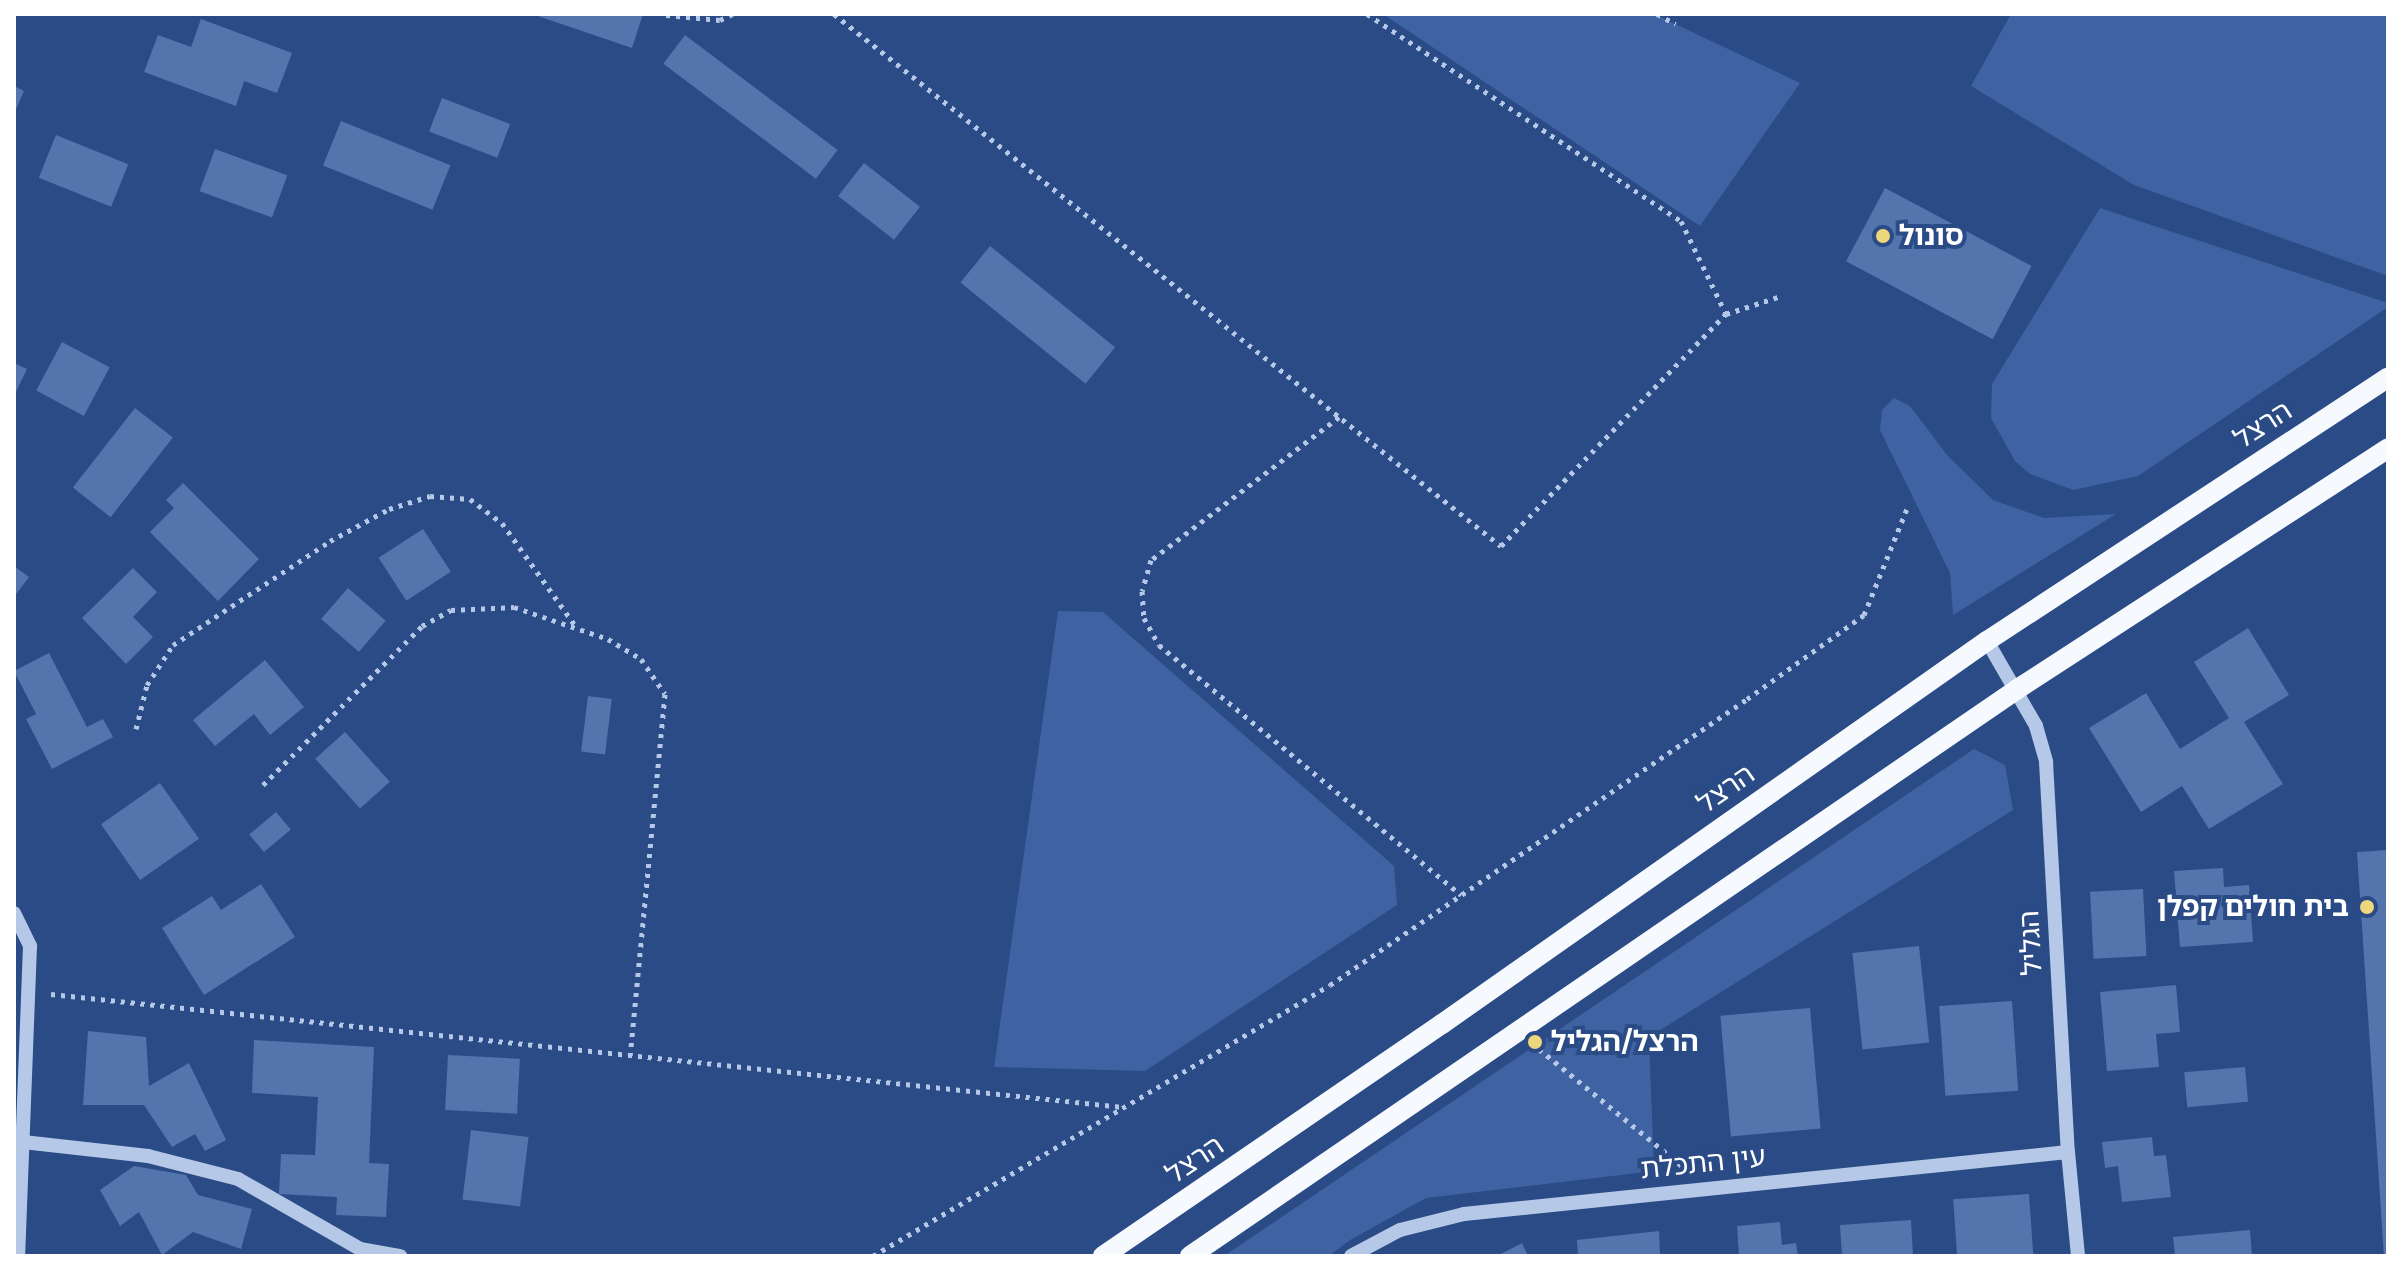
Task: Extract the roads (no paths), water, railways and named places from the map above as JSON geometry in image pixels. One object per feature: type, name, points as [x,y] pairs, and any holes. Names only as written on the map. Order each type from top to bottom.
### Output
[{"type":"main road","name":"הרצל","points":[[1103,1256],[1442,1024],[1987,641],[2388,378]]},
{"type":"main road","points":[[1190,1256],[2016,690],[2388,448]]},
{"type":"street","name":"הגליל","points":[[1987,641],[2036,726],[2046,762],[2068,1152],[2078,1256]]},
{"type":"street","points":[[14,913],[30,946],[18,1256]]},
{"type":"street","points":[[23,1142],[148,1156],[238,1179],[360,1249],[400,1256]]},
{"type":"street","name":"עין התכלת","points":[[1351,1256],[1400,1230],[1464,1214],[2068,1152]]},
{"type":"place","name":"סונול","points":[[1883,236]]},
{"type":"place","name":"בית חולים קפלן","points":[[2367,907]]},
{"type":"place","name":"הרצל/הגליל","points":[[1535,1042]]}]
